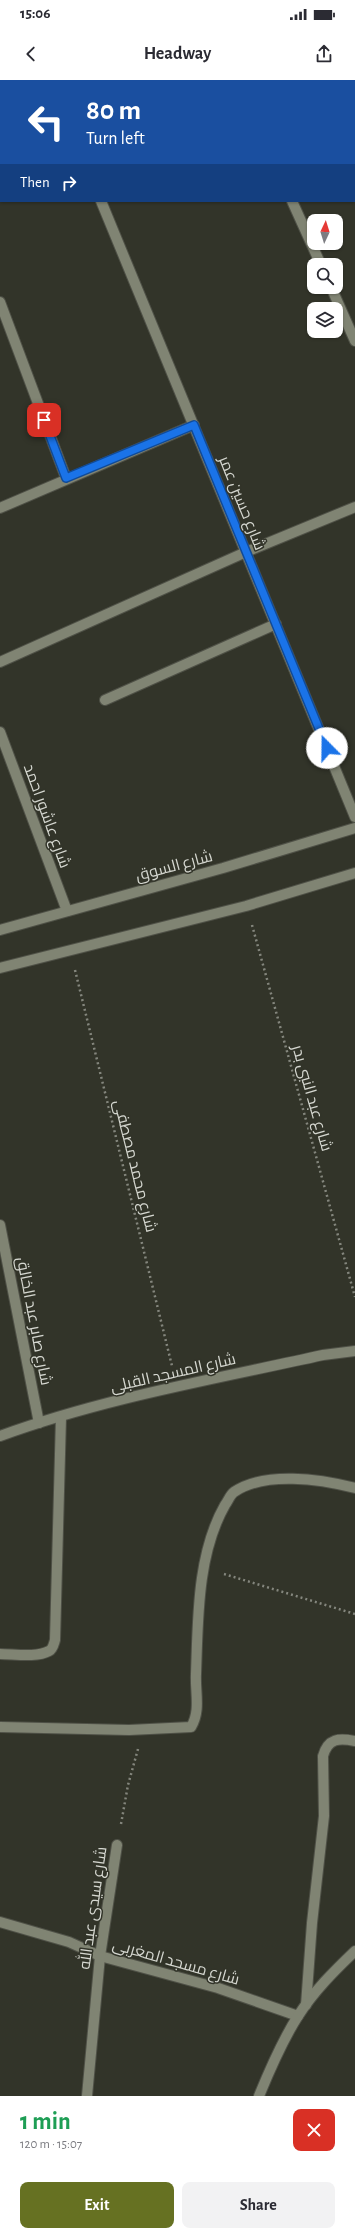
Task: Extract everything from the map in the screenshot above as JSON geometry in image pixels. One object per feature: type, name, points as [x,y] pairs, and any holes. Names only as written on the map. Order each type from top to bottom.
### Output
[{"type":"street","name":"شارع حسين عمر","points":[[101,202],[355,817]]},
{"type":"street","points":[[292,202],[318,258]]},
{"type":"street","points":[[334,294],[355,341]]},
{"type":"street","points":[[0,302],[66,478]]},
{"type":"street","points":[[0,508],[66,478],[194,425]]},
{"type":"street","points":[[0,662],[246,552],[355,507]]},
{"type":"street","points":[[105,700],[276,624]]},
{"type":"street","name":"شارع عاشور احمد","points":[[0,732],[67,911]]},
{"type":"street","name":"شارع السوق","points":[[0,930],[223,868],[355,828]]},
{"type":"street","points":[[0,968],[246,906],[355,873]]},
{"type":"street","name":"شارع صابر عبد الخالق","points":[[0,1225],[38,1423]]},
{"type":"street","name":"شارع المسجد القبلى","points":[[0,1436],[38,1423],[128,1398],[323,1355],[355,1350]]},
{"type":"street","points":[[0,1654],[34,1654],[45,1652],[52,1648],[55,1640],[61,1417]]},
{"type":"street","points":[[0,1727],[129,1730],[191,1727],[195,1720],[196,1676],[204,1568],[214,1532],[222,1511],[232,1493],[248,1484],[282,1479],[311,1480],[355,1488]]},
{"type":"street","points":[[306,2005],[312,1923],[324,1816],[323,1756],[326,1747],[333,1740],[338,1738],[355,1741]]},
{"type":"street","name":"شارع سيدى عبد الله","points":[[87,2096],[100,1956],[117,1845]]},
{"type":"street","name":"شارع مسجد المغربى","points":[[0,1922],[69,1942],[100,1956],[218,1988],[298,2016]]},
{"type":"street","points":[[259,2096],[277,2055],[298,2016],[325,1981],[355,1951]]},
{"type":"path","name":"شارع عبد النبى بدر","points":[[246,906],[355,1297]]},
{"type":"path","name":"شارع محمد مصطفى","points":[[70,950],[177,1387]]},
{"type":"path","points":[[204,1568],[355,1614]]},
{"type":"path","name":"شارع سيدى عبد الله","points":[[117,1845],[128,1785],[137,1754],[138,1745],[129,1730]]},
{"type":"route","points":[[44,420],[66,478],[194,425],[327,748]]}]
